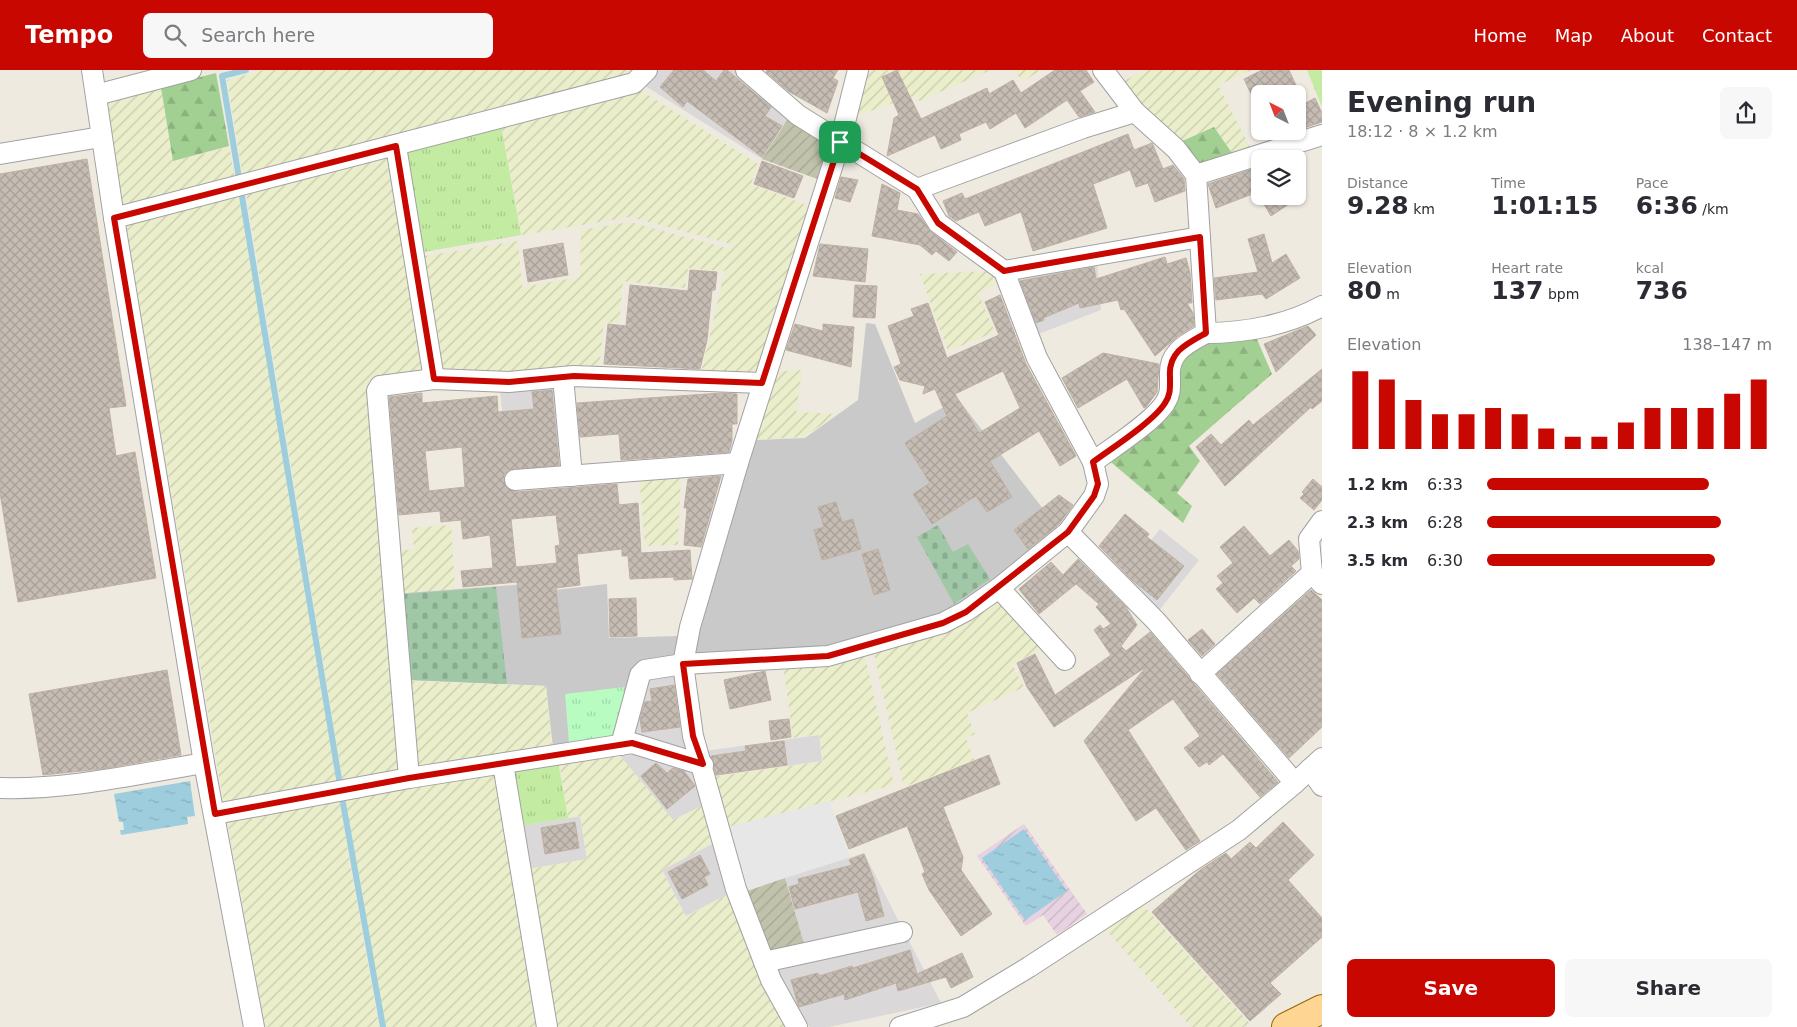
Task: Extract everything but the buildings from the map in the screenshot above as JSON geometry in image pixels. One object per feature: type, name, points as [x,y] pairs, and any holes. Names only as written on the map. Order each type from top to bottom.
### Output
[{"type":"main road","points":[[1286,1027],[1322,1009]]},
{"type":"street","points":[[92,70],[114,218],[204,763],[254,1027]]},
{"type":"street","points":[[96,96],[191,70]]},
{"type":"street","points":[[114,218],[634,83],[647,70]]},
{"type":"street","points":[[621,745],[640,675],[645,670],[683,664],[828,656],[943,623],[966,612],[1068,532],[1094,496],[1098,484],[1093,462],[1037,358],[1004,271],[938,223],[917,189],[798,115],[746,70]]},
{"type":"street","points":[[798,1027],[771,980],[736,889],[703,764],[693,736],[683,664],[690,627],[738,463],[840,142],[858,70]]},
{"type":"street","points":[[1103,70],[1135,112],[1176,149],[1196,175],[1206,333]]},
{"type":"street","points":[[917,189],[1083,128],[1135,112]]},
{"type":"street","points":[[1196,175],[1322,136]]},
{"type":"street","points":[[0,154],[101,137]]},
{"type":"street","points":[[396,146],[434,379]]},
{"type":"street","points":[[1004,271],[1200,237]]},
{"type":"street","points":[[1093,462],[1160,411],[1170,393],[1169,370],[1171,359],[1182,346],[1206,333],[1262,328],[1311,312],[1322,306]]},
{"type":"street","points":[[409,778],[376,391],[380,386],[434,379],[509,382],[563,377],[762,383]]},
{"type":"street","points":[[563,377],[572,476]]},
{"type":"street","points":[[515,480],[738,463]]},
{"type":"street","points":[[1200,674],[1317,578],[1309,539],[1322,521]]},
{"type":"street","points":[[1068,532],[1156,621],[1295,783]]},
{"type":"street","points":[[998,588],[1065,660]]},
{"type":"street","points":[[215,814],[409,778],[632,743],[703,764]]},
{"type":"street","points":[[0,788],[29,788],[75,784],[204,763]]},
{"type":"street","points":[[503,764],[546,1027]]},
{"type":"street","points":[[900,1027],[963,1007],[1021,972],[1239,830],[1316,764],[1322,786]]},
{"type":"street","points":[[764,962],[902,932]]},
{"type":"shaded area","points":[[264,70],[637,70],[630,77],[243,178],[227,80]]},
{"type":"shaded area","points":[[656,70],[734,70],[789,116],[762,159],[642,84]]},
{"type":"shaded area","points":[[866,70],[991,70],[919,101],[916,95],[853,117]]},
{"type":"shaded area","points":[[1014,70],[1041,70],[1022,82]]},
{"type":"shaded area","points":[[1146,70],[1252,70],[1218,85],[1251,151],[1234,156],[1214,127],[1179,142],[1119,83]]},
{"type":"shaded area","points":[[161,87],[173,161],[229,147],[235,180],[121,210],[105,102]]},
{"type":"shaded area","points":[[637,88],[758,164],[751,184],[812,207],[757,375],[701,373],[728,257],[724,271],[688,268],[685,288],[623,281],[619,323],[604,322],[599,369],[509,374],[444,372],[425,256],[518,241],[522,287],[580,277],[581,230],[630,222],[730,249],[731,244],[630,217],[522,235],[501,124]]},
{"type":"shaded area","points":[[789,117],[832,145],[820,180],[762,159]]},
{"type":"shaded area","points":[[387,156],[423,370],[375,378],[400,772],[343,783],[246,193]]},
{"type":"shaded area","points":[[239,194],[337,784],[224,806],[126,224]]},
{"type":"shaded area","points":[[1097,261],[1101,310],[1036,335],[1013,275]]},
{"type":"shaded area","points":[[989,271],[999,283],[978,293],[995,332],[948,351],[920,274]]},
{"type":"shaded area","points":[[866,323],[875,324],[915,423],[958,399],[1061,532],[941,617],[822,650],[692,656],[697,629],[753,440],[805,438],[858,400]]},
{"type":"shaded area","points":[[802,370],[796,412],[837,414],[804,437],[753,440],[772,372]]},
{"type":"shaded area","points":[[560,384],[568,471],[509,477],[500,390]]},
{"type":"shaded area","points":[[681,472],[678,545],[645,546],[639,476]]},
{"type":"shaded area","points":[[451,525],[455,589],[403,593],[399,551],[414,549],[412,528]]},
{"type":"shaded area","points":[[1160,529],[1199,560],[1157,613],[1122,577]]},
{"type":"shaded area","points":[[528,584],[529,593],[607,584],[609,638],[680,636],[675,662],[643,667],[620,737],[553,747],[546,686],[409,680],[402,593]]},
{"type":"shaded area","points":[[999,597],[1046,647],[1012,664],[1024,687],[967,713],[975,734],[966,738],[974,760],[904,787],[873,650]]},
{"type":"shaded area","points":[[864,652],[894,785],[728,827],[713,777],[823,761],[819,734],[793,738],[783,664]]},
{"type":"shaded area","points":[[675,669],[689,752],[627,736],[644,678]]},
{"type":"shaded area","points":[[409,681],[546,686],[552,747],[421,768],[416,763]]},
{"type":"shaded area","points":[[819,735],[822,761],[713,776],[705,751]]},
{"type":"shaded area","points":[[632,749],[694,768],[704,805],[673,820],[617,752]]},
{"type":"shaded area","points":[[617,752],[673,820],[704,805],[714,842],[662,870],[686,917],[728,894],[787,1027],[554,1027],[528,869],[587,859],[580,816],[568,818],[559,761]]},
{"type":"shaded area","points":[[497,771],[539,1027],[386,1027],[345,798]]},
{"type":"shaded area","points":[[339,799],[379,1027],[265,1027],[227,819]]},
{"type":"shaded area","points":[[829,801],[850,857],[747,890],[728,827]]},
{"type":"shaded area","points":[[580,816],[587,859],[528,869],[521,826]]},
{"type":"shaded area","points":[[1024,824],[1087,914],[1057,935],[1043,915],[1026,926],[977,856]]},
{"type":"shaded area","points":[[714,843],[728,894],[686,916],[662,870]]},
{"type":"shaded area","points":[[864,853],[901,926],[805,947],[785,878]]},
{"type":"shaded area","points":[[785,878],[805,947],[773,954],[767,948],[747,891]]},
{"type":"shaded area","points":[[1143,905],[1250,1024],[1244,1027],[1191,1027],[1106,930]]},
{"type":"shaded area","points":[[907,937],[941,1003],[829,1027],[810,1027],[801,1018],[776,975],[778,965]]},
{"type":"green space","points":[[1307,70],[1322,70],[1322,107]]},
{"type":"green space","points":[[216,73],[229,146],[173,161],[161,87]]},
{"type":"green space","points":[[501,125],[521,235],[424,252],[407,149]]},
{"type":"green space","points":[[1214,127],[1234,156],[1198,168],[1180,142]]},
{"type":"green space","points":[[1256,337],[1272,374],[1189,446],[1200,461],[1177,493],[1192,506],[1183,523],[1106,458],[1176,399],[1179,369],[1184,359],[1191,352],[1211,343]]},
{"type":"green space","points":[[938,525],[953,552],[968,544],[990,579],[954,604],[917,537]]},
{"type":"green space","points":[[496,587],[507,684],[410,680],[403,594]]},
{"type":"green space","points":[[633,686],[619,737],[569,743],[565,694]]},
{"type":"green space","points":[[558,761],[568,818],[521,826],[512,774],[518,768]]},
{"type":"water","points":[[190,781],[195,816],[187,817],[188,824],[121,835],[120,830],[124,830],[123,822],[119,822],[114,794]]},
{"type":"water","points":[[1024,829],[1067,891],[1025,920],[982,858]]},
{"type":"waterway","points":[[246,70],[222,76],[343,803],[383,1027]]},
{"type":"route","points":[[840,142],[917,189],[938,223],[1004,271],[1200,237],[1206,333],[1182,346],[1171,359],[1169,370],[1170,393],[1160,411],[1093,462],[1098,484],[1094,496],[1068,532],[966,612],[943,623],[828,656],[719,664],[683,664],[693,736],[703,764],[632,743],[409,778],[215,814],[204,763],[114,218],[396,146],[434,379],[509,382],[574,376],[762,383],[840,142]]}]
